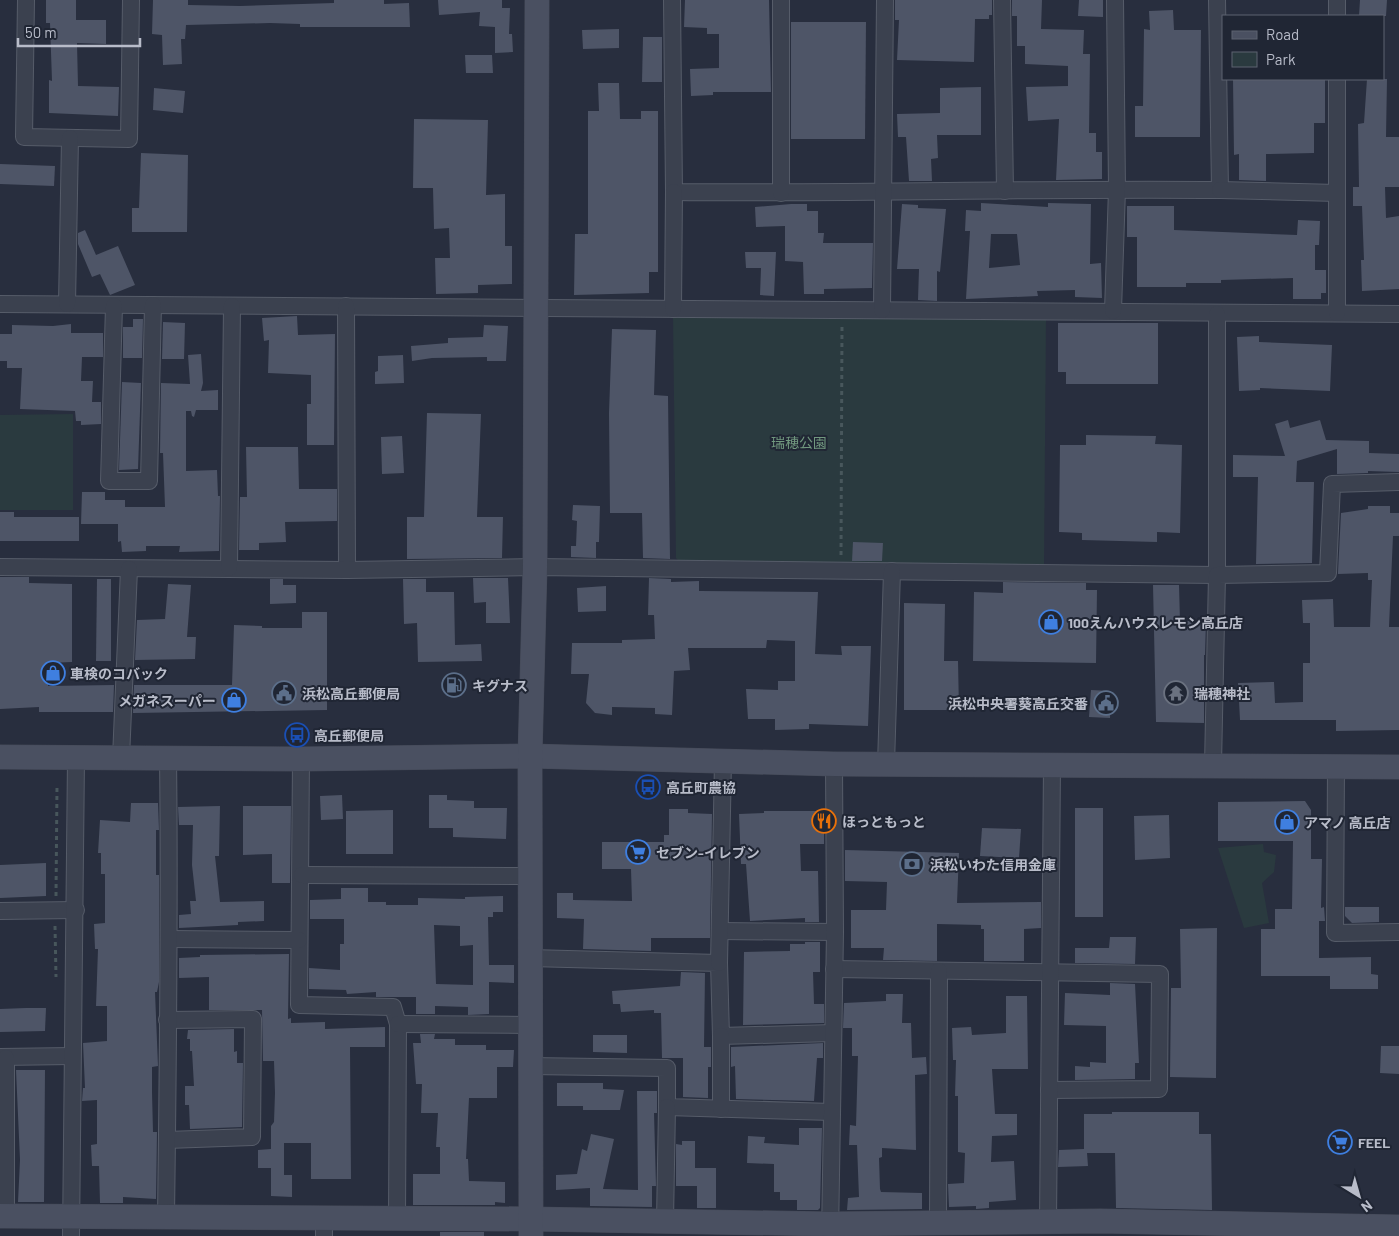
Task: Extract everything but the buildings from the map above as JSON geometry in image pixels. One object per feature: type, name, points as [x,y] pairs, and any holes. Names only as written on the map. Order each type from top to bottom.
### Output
[{"type":"street","points":[[26,0],[24,137],[129,139],[131,0]]},
{"type":"street","points":[[531,1227],[529,1024],[532,876],[530,756],[535,567],[537,0]]},
{"type":"street","points":[[672,0],[673,309]]},
{"type":"street","points":[[781,0],[781,193]]},
{"type":"street","points":[[882,310],[885,0]]},
{"type":"street","points":[[1002,0],[1005,190]]},
{"type":"street","points":[[1113,311],[1117,189],[1115,0]]},
{"type":"street","points":[[1218,0],[1220,190]]},
{"type":"street","points":[[1337,0],[1337,15]]},
{"type":"street","points":[[1337,80],[1337,313]]},
{"type":"street","points":[[67,304],[70,138]]},
{"type":"street","points":[[674,192],[884,193],[1117,189],[1337,193]]},
{"type":"street","points":[[0,304],[1399,314]]},
{"type":"street","points":[[114,306],[109,481],[149,481],[153,305]]},
{"type":"street","points":[[229,568],[232,306]]},
{"type":"street","points":[[346,306],[347,570]]},
{"type":"street","points":[[1213,765],[1217,575],[1217,314]]},
{"type":"street","points":[[0,567],[347,570],[535,567],[1217,575],[1328,573],[1332,484],[1399,482]]},
{"type":"street","points":[[122,758],[129,569]]},
{"type":"street","points":[[886,764],[892,571]]},
{"type":"street","points":[[0,757],[301,760],[530,756],[834,764],[1399,767]]},
{"type":"street","points":[[71,1226],[72,1056],[76,910],[76,758]]},
{"type":"street","points":[[166,1217],[167,1020],[170,939],[168,758]]},
{"type":"street","points":[[301,760],[300,1004],[393,1007],[398,1024],[397,1219]]},
{"type":"street","points":[[721,1109],[719,963],[723,761]]},
{"type":"street","points":[[830,1230],[835,932],[834,764]]},
{"type":"street","points":[[1048,1223],[1052,972],[1052,765]]},
{"type":"street","points":[[1336,767],[1335,933],[1399,932]]},
{"type":"street","points":[[302,875],[532,876]]},
{"type":"street","points":[[0,912],[76,910]]},
{"type":"street","points":[[720,931],[835,932]]},
{"type":"street","points":[[170,939],[299,940]]},
{"type":"street","points":[[530,958],[719,963]]},
{"type":"street","points":[[834,969],[1160,974],[1159,1089],[1049,1090]]},
{"type":"street","points":[[940,971],[951,1227]]},
{"type":"street","points":[[167,1020],[253,1019],[252,1137],[167,1140]]},
{"type":"street","points":[[398,1024],[529,1024]]},
{"type":"street","points":[[721,1036],[833,1033]]},
{"type":"street","points":[[72,1056],[3,1058],[3,1216],[71,1226],[166,1217],[324,1227],[397,1219],[531,1227],[665,1221],[701,1229],[830,1230],[1048,1223],[1100,1229],[1399,1226]]},
{"type":"street","points":[[530,1066],[667,1068],[665,1221]]},
{"type":"street","points":[[667,1107],[832,1112]]},
{"type":"path","points":[[841,570],[842,310]]},
{"type":"path","points":[[56,897],[57,786]]},
{"type":"green space","name":"瑞穂公園","points":[[673,317],[1046,319],[1044,568],[683,565],[676,558]]},
{"type":"green space","points":[[73,414],[73,510],[0,510],[0,415]]},
{"type":"green space","points":[[1263,844],[1264,852],[1276,855],[1274,872],[1262,883],[1269,923],[1244,928],[1218,848]]},
{"type":"place","name":"100えんハウスレモン高丘店","points":[[1051,622]]},
{"type":"place","name":"車検のコバック","points":[[53,673]]},
{"type":"place","name":"キグナス","points":[[454,685]]},
{"type":"place","name":"浜松高丘郵便局","points":[[284,693]]},
{"type":"place","name":"瑞穂神社","points":[[1176,693]]},
{"type":"place","name":"メガネスーパー","points":[[234,700]]},
{"type":"place","name":"浜松中央署葵高丘交番","points":[[1106,703]]},
{"type":"place","name":"高丘郵便局","points":[[297,735]]},
{"type":"place","name":"高丘町農協","points":[[648,787]]},
{"type":"place","name":"ほっともっと","points":[[824,821]]},
{"type":"place","name":"アマノ 高丘店","points":[[1287,822]]},
{"type":"place","name":"セブン-イレブン","points":[[638,852]]},
{"type":"place","name":"浜松いわた信用金庫","points":[[912,864]]},
{"type":"place","name":"FEEL","points":[[1340,1142]]}]
